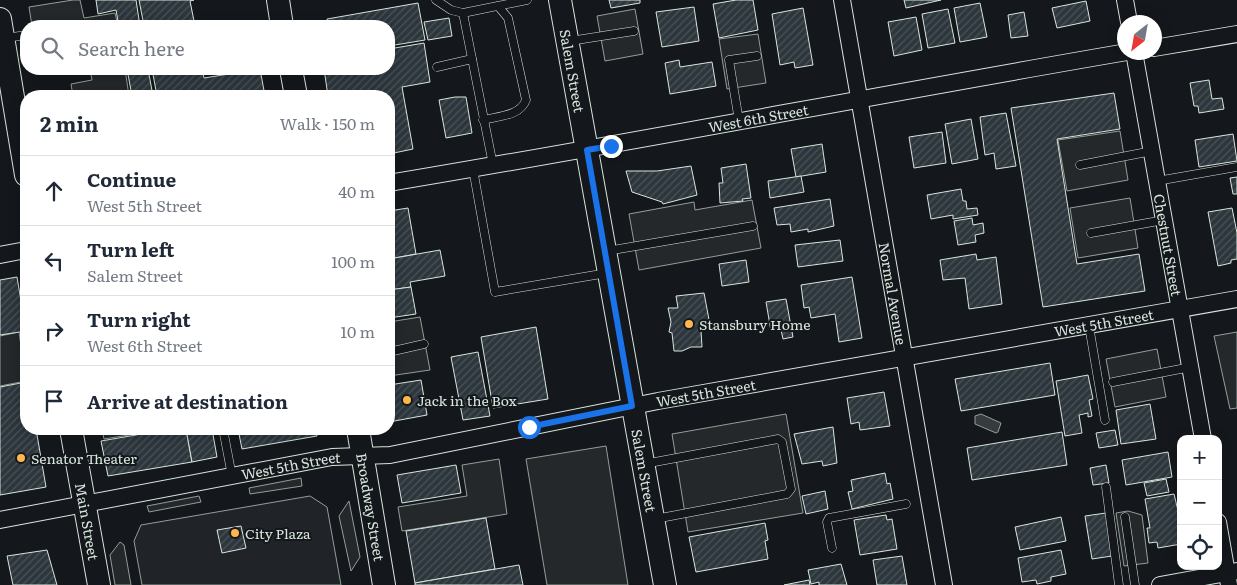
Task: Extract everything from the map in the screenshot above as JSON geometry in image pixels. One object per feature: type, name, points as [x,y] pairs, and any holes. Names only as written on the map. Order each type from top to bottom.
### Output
[{"type":"street","points":[[278,0],[281,20]]},
{"type":"street","name":"Salem Street","points":[[560,0],[665,585]]},
{"type":"street","name":"Normal Avenue","points":[[842,0],[944,585]]},
{"type":"street","points":[[1125,0],[1128,15]]},
{"type":"street","points":[[2,29],[20,138]]},
{"type":"street","points":[[1162,47],[1237,34]]},
{"type":"street","name":"West 6th Street","points":[[395,183],[587,150],[860,98],[1117,54]]},
{"type":"street","name":"Chestnut Street","points":[[1135,60],[1202,435]]},
{"type":"street","points":[[291,75],[295,90]]},
{"type":"street","points":[[0,255],[20,251]]},
{"type":"street","name":"West 5th Street","points":[[0,520],[329,458],[390,455],[632,406],[1237,299]]},
{"type":"street","name":"Main Street","points":[[72,435],[99,585]]},
{"type":"street","name":"Broadway Street","points":[[359,435],[384,585]]},
{"type":"street","points":[[1160,585],[1231,576],[1219,525]]},
{"type":"lane","points":[[436,0],[462,13],[527,0]]},
{"type":"lane","points":[[484,120],[513,114],[523,108],[526,100],[508,18],[498,6]]},
{"type":"lane","points":[[462,13],[493,166]]},
{"type":"lane","points":[[2,29],[20,34]]},
{"type":"lane","points":[[567,42],[634,31]]},
{"type":"lane","points":[[739,121],[729,60],[757,56]]},
{"type":"lane","points":[[437,67],[472,59]]},
{"type":"lane","points":[[1080,165],[1152,152]]},
{"type":"lane","points":[[1157,181],[1237,167]]},
{"type":"lane","points":[[473,169],[495,292],[753,226]]},
{"type":"lane","points":[[1091,233],[1164,220]]},
{"type":"lane","points":[[1089,326],[1105,420]]},
{"type":"lane","points":[[395,351],[424,344]]},
{"type":"lane","points":[[1113,382],[1190,367]]},
{"type":"lane","points":[[224,435],[232,476]]},
{"type":"lane","points":[[643,464],[778,439],[782,442],[791,489],[787,494],[653,519]]},
{"type":"lane","points":[[1106,487],[1119,585]]},
{"type":"lane","points":[[832,548],[827,522],[829,518],[906,504]]},
{"type":"lane","points":[[1125,517],[1134,585]]},
{"type":"shaded area","points":[[80,0],[84,18],[115,13],[117,20],[31,20],[29,7]]},
{"type":"shaded area","points":[[635,9],[643,54],[605,61],[597,16]]},
{"type":"shaded area","points":[[758,34],[766,83],[727,89],[719,39]]},
{"type":"shaded area","points":[[91,75],[126,75],[128,90],[72,90],[71,84],[92,80]]},
{"type":"shaded area","points":[[1120,131],[1128,180],[1067,191],[1058,140]]},
{"type":"shaded area","points":[[1130,198],[1138,248],[1078,258],[1070,208]]},
{"type":"shaded area","points":[[752,200],[761,248],[639,270],[629,214],[694,202],[695,210]]},
{"type":"shaded area","points":[[420,317],[430,370],[395,375],[395,321]]},
{"type":"shaded area","points":[[19,332],[20,382],[0,386],[0,336]]},
{"type":"shaded area","points":[[1237,332],[1237,408],[1230,409],[1214,336]]},
{"type":"shaded area","points":[[1157,349],[1166,397],[1115,407],[1106,359]]},
{"type":"shaded area","points":[[786,414],[803,513],[688,532],[672,434]]},
{"type":"shaded area","points":[[981,414],[1001,423],[998,432],[996,433],[975,424],[975,416]]},
{"type":"shaded area","points":[[103,435],[129,435],[104,439]]},
{"type":"shaded area","points":[[606,446],[628,585],[547,585],[526,459]]},
{"type":"shaded area","points":[[499,459],[507,514],[402,531],[398,507],[467,496],[462,465]]},
{"type":"shaded area","points":[[301,478],[302,486],[250,494],[249,488]]},
{"type":"shaded area","points":[[199,496],[201,502],[149,512],[147,506]]},
{"type":"shaded area","name":"City Plaza","points":[[310,496],[327,507],[341,585],[142,585],[134,541],[141,525]]},
{"type":"shaded area","points":[[349,501],[360,557],[351,571],[339,516]]},
{"type":"shaded area","points":[[1128,511],[1142,515],[1148,563],[1124,566],[1116,513]]},
{"type":"shaded area","points":[[120,542],[124,545],[131,585],[115,585],[110,555]]},
{"type":"building","points":[[96,0],[136,0],[139,20],[118,20],[116,10],[98,14]]},
{"type":"building","points":[[139,0],[194,0],[190,1],[194,20],[143,20]]},
{"type":"building","points":[[609,0],[640,0],[640,3],[611,8]]},
{"type":"building","points":[[736,0],[753,0],[758,30],[719,38],[713,4]]},
{"type":"building","points":[[904,0],[941,0],[906,8]]},
{"type":"building","points":[[1086,1],[1090,21],[1057,28],[1052,8]]},
{"type":"building","points":[[418,3],[425,40],[395,45],[395,20],[327,19]]},
{"type":"building","points":[[980,3],[987,37],[960,42],[954,8]]},
{"type":"building","points":[[694,7],[699,41],[662,47],[656,12]]},
{"type":"building","points":[[803,8],[813,65],[795,68],[794,62],[780,65],[772,14]]},
{"type":"building","points":[[948,9],[955,43],[928,48],[922,14]]},
{"type":"building","points":[[1024,12],[1028,36],[1011,38],[1008,15]]},
{"type":"building","points":[[916,17],[922,50],[894,56],[888,22]]},
{"type":"building","points":[[449,18],[452,36],[428,40],[424,22]]},
{"type":"building","points":[[424,43],[430,82],[402,87],[413,149],[395,153],[395,90],[327,90],[325,75],[395,75],[395,48]]},
{"type":"building","points":[[679,60],[680,67],[712,62],[716,86],[670,94],[665,63]]},
{"type":"building","points":[[128,75],[149,75],[152,90],[131,90]]},
{"type":"building","points":[[153,75],[203,75],[204,78],[223,75],[261,75],[264,90],[156,90]]},
{"type":"building","points":[[1209,80],[1212,99],[1222,98],[1224,109],[1199,113],[1198,106],[1194,106],[1190,83]]},
{"type":"building","points":[[1114,93],[1120,129],[1057,139],[1077,264],[1139,254],[1145,291],[1043,307],[1011,108]]},
{"type":"building","points":[[466,97],[472,133],[446,138],[439,100]]},
{"type":"building","points":[[1006,113],[1016,166],[996,169],[994,153],[985,155],[980,117]]},
{"type":"building","points":[[971,119],[978,159],[952,164],[945,124]]},
{"type":"building","points":[[942,132],[946,163],[914,168],[909,137]]},
{"type":"building","points":[[1233,134],[1237,161],[1199,167],[1195,140]]},
{"type":"building","points":[[822,144],[826,172],[796,177],[791,149]]},
{"type":"building","points":[[746,164],[751,198],[742,199],[743,201],[720,203],[719,183],[723,183],[721,168]]},
{"type":"building","points":[[691,166],[697,195],[663,204],[662,202],[632,192],[626,171],[657,171]]},
{"type":"building","points":[[801,176],[804,192],[770,198],[768,181]]},
{"type":"building","points":[[1237,177],[1237,194],[1233,194],[1230,178]]},
{"type":"building","points":[[961,189],[963,201],[966,201],[967,209],[977,208],[978,215],[953,219],[953,215],[931,219],[927,195]]},
{"type":"building","points":[[830,199],[834,226],[808,232],[808,229],[791,232],[790,224],[777,225],[774,208]]},
{"type":"building","points":[[408,208],[416,254],[395,258],[395,210]]},
{"type":"building","points":[[1232,208],[1237,233],[1237,259],[1231,260],[1231,263],[1218,266],[1208,212]]},
{"type":"building","points":[[972,218],[973,225],[983,223],[984,233],[975,235],[976,242],[958,245],[954,221]]},
{"type":"building","points":[[840,240],[843,261],[798,267],[795,245]]},
{"type":"building","points":[[440,250],[445,276],[410,282],[411,287],[395,289],[395,258]]},
{"type":"building","points":[[976,254],[977,260],[996,257],[1002,304],[969,309],[965,278],[943,280],[940,260]]},
{"type":"building","points":[[746,260],[749,282],[722,286],[719,264]]},
{"type":"building","points":[[17,277],[20,295],[20,332],[0,335],[0,280]]},
{"type":"building","points":[[852,277],[862,338],[839,342],[835,314],[811,318],[809,307],[804,308],[801,285]]},
{"type":"building","points":[[411,287],[416,314],[395,317],[395,289]]},
{"type":"building","name":"Stansbury Home","points":[[704,293],[710,325],[701,331],[702,347],[691,347],[682,351],[674,351],[672,333],[669,332],[671,322],[668,308],[678,308],[676,296]]},
{"type":"building","points":[[786,299],[793,337],[783,339],[781,330],[771,331],[766,302]]},
{"type":"building","points":[[536,327],[548,399],[493,408],[481,337]]},
{"type":"building","points":[[478,352],[490,416],[463,420],[451,357]]},
{"type":"building","points":[[1050,363],[1055,395],[961,411],[955,379]]},
{"type":"building","points":[[1088,375],[1093,399],[1089,400],[1092,416],[1088,417],[1088,413],[1079,415],[1082,433],[1065,436],[1056,381]]},
{"type":"building","name":"Jack in the Box","points":[[421,380],[427,415],[395,421],[395,384]]},
{"type":"building","name":"Senator Theater","points":[[20,383],[20,435],[37,435],[46,487],[0,495],[0,387]]},
{"type":"building","points":[[884,392],[890,426],[860,430],[859,422],[851,424],[847,398]]},
{"type":"building","points":[[1150,404],[1156,439],[1121,444],[1116,410]]},
{"type":"building","points":[[833,427],[837,463],[823,466],[822,461],[802,464],[794,434]]},
{"type":"building","points":[[1115,430],[1118,445],[1099,448],[1096,433]]},
{"type":"building","points":[[1062,432],[1067,465],[972,480],[967,448]]},
{"type":"building","points":[[136,435],[187,435],[192,462],[108,476],[101,441]]},
{"type":"building","points":[[187,435],[213,435],[217,457],[192,462]]},
{"type":"building","points":[[239,435],[317,435],[317,436],[242,449]]},
{"type":"building","points":[[1168,452],[1172,477],[1126,485],[1122,460]]},
{"type":"building","points":[[456,465],[461,493],[402,503],[397,475]]},
{"type":"building","points":[[1106,465],[1109,483],[1093,485],[1090,468]]},
{"type":"building","points":[[885,473],[887,484],[890,483],[893,499],[852,509],[848,492],[853,491],[851,480]]},
{"type":"building","points":[[1166,479],[1169,492],[1147,496],[1144,483]]},
{"type":"building","points":[[825,491],[828,509],[806,514],[802,496]]},
{"type":"building","points":[[1174,494],[1177,506],[1177,545],[1158,548],[1157,542],[1149,543],[1147,528],[1150,528],[1145,499]]},
{"type":"building","points":[[1106,513],[1112,556],[1092,559],[1085,516]]},
{"type":"building","points":[[886,515],[887,520],[892,519],[897,549],[860,555],[854,520]]},
{"type":"building","points":[[1061,517],[1066,541],[1020,550],[1015,527]]},
{"type":"building","points":[[486,518],[495,569],[415,583],[406,531]]},
{"type":"building","points":[[765,523],[768,540],[765,541],[768,559],[696,572],[689,537]]},
{"type":"building","points":[[241,526],[246,548],[222,553],[217,530]]},
{"type":"building","points":[[47,550],[57,585],[13,585],[7,556]]},
{"type":"building","points":[[1061,550],[1066,574],[1051,577],[1051,581],[1037,584],[1036,580],[1022,582],[1018,558]]},
{"type":"building","points":[[902,556],[907,585],[877,585],[873,560]]},
{"type":"building","points":[[841,564],[847,585],[819,585],[819,582],[811,584],[808,570]]},
{"type":"building","points":[[519,565],[523,585],[415,585],[415,583]]},
{"type":"building","points":[[809,580],[810,585],[784,585]]},
{"type":"place","name":"Stansbury Home","points":[[689,324]]},
{"type":"place","name":"Jack in the Box","points":[[407,400]]},
{"type":"place","name":"Senator Theater","points":[[21,458]]},
{"type":"place","name":"City Plaza","points":[[235,533]]},
{"type":"route","points":[[529,427],[632,406],[587,150],[611,146]]}]
